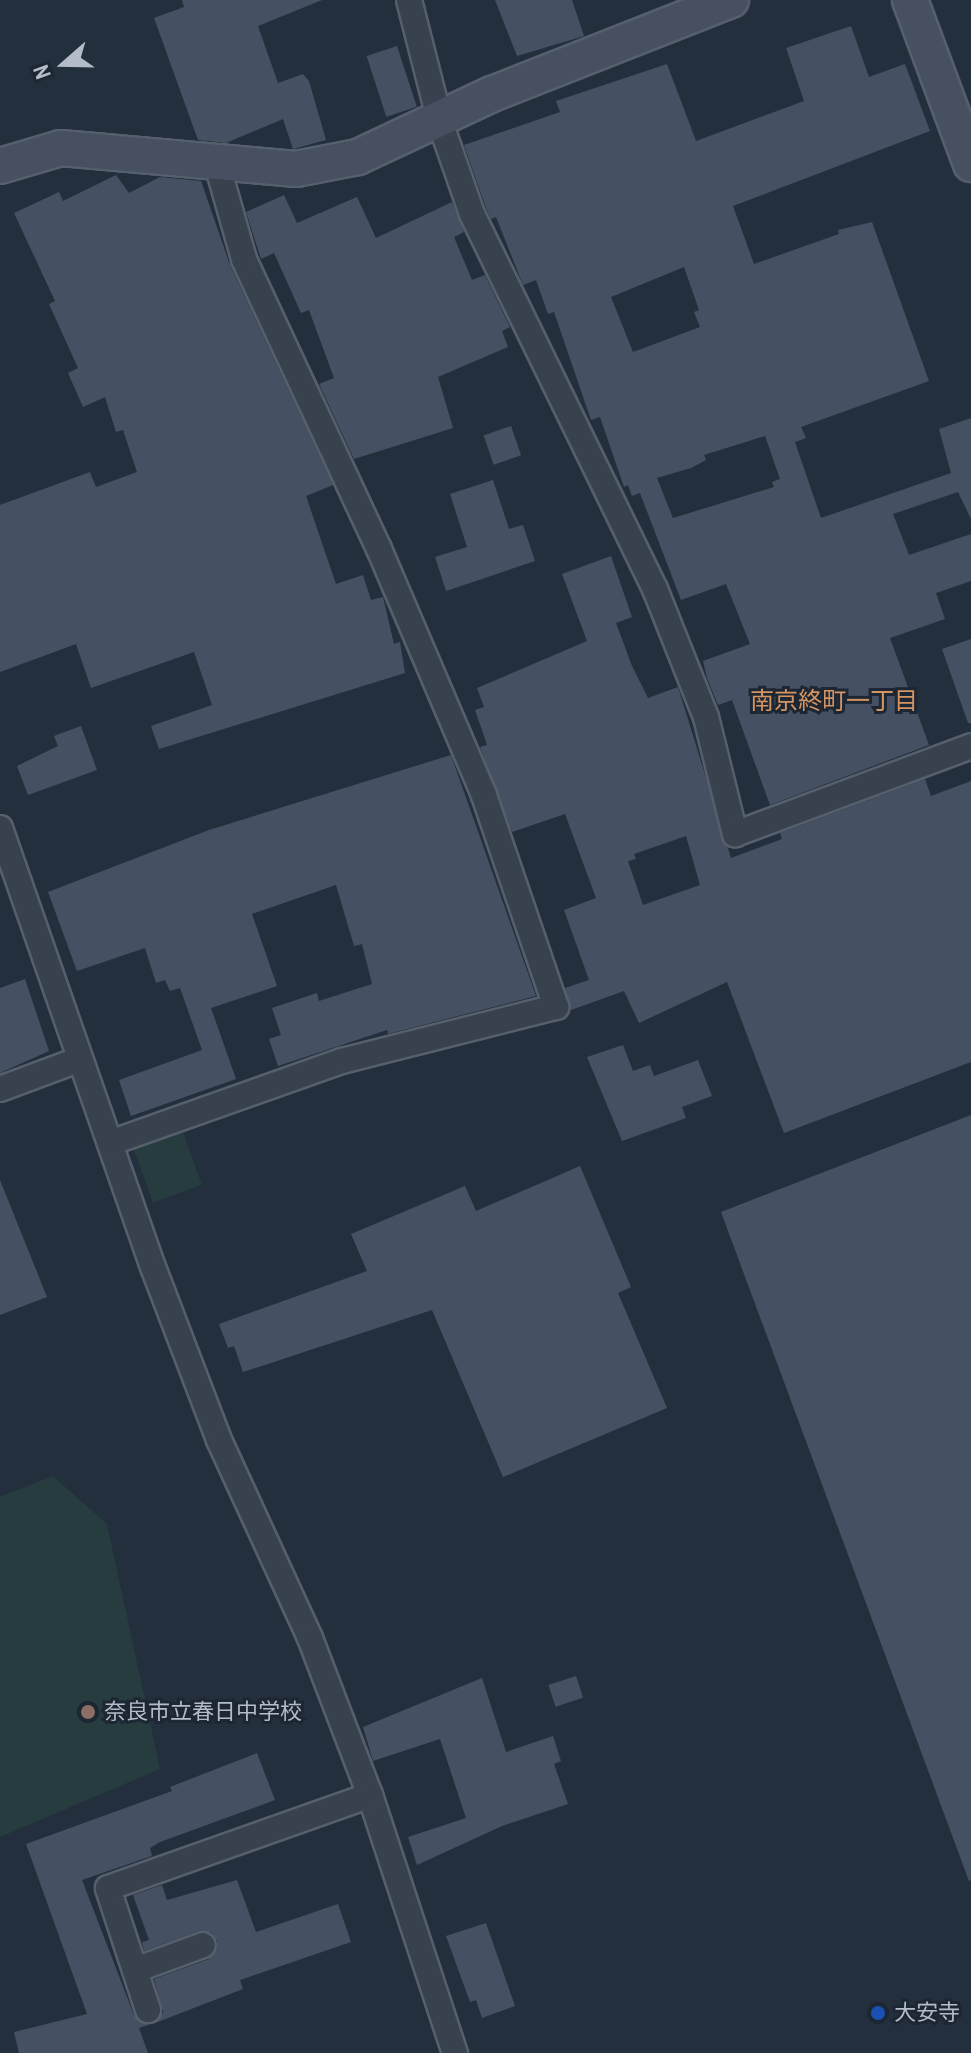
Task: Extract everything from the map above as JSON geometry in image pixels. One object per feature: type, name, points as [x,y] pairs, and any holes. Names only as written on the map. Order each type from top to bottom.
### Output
[{"type":"street","points":[[409,0],[440,122],[472,214],[655,589],[706,717],[735,834],[971,746]]},
{"type":"street","points":[[0,166],[61,148],[296,169],[358,157],[440,122],[492,94],[731,0]]},
{"type":"street","points":[[910,0],[971,164]]},
{"type":"street","points":[[110,1143],[342,1061],[556,1007],[484,795],[379,549],[244,259],[217,164]]},
{"type":"street","points":[[0,828],[78,1060],[219,1440],[310,1638],[370,1795],[455,2053]]},
{"type":"street","points":[[0,1089],[78,1060]]},
{"type":"street","points":[[148,2010],[108,1888],[370,1795]]},
{"type":"street","points":[[135,1970],[203,1945]]},
{"type":"green space","points":[[178,1119],[202,1185],[153,1203],[129,1137]]},
{"type":"green space","points":[[53,1476],[107,1524],[160,1769],[0,1837],[0,1497]]},
{"type":"building","points":[[182,0],[322,0],[258,26],[278,83],[303,74],[309,81],[326,140],[293,149],[283,119],[226,143],[198,140],[154,18],[184,7]]},
{"type":"building","points":[[495,0],[572,0],[584,36],[517,56]]},
{"type":"building","points":[[851,26],[869,77],[905,64],[930,131],[733,206],[754,264],[839,234],[838,230],[872,222],[929,381],[801,427],[806,438],[795,442],[821,518],[951,473],[939,429],[971,418],[971,519],[958,492],[893,514],[909,555],[971,534],[971,581],[936,593],[945,619],[890,638],[929,745],[770,805],[732,700],[718,705],[703,661],[750,644],[726,584],[681,600],[640,493],[632,496],[628,485],[624,487],[600,417],[591,420],[554,312],[548,314],[536,280],[523,285],[496,217],[491,219],[486,208],[464,145],[560,112],[556,101],[667,64],[696,141],[804,101],[786,48]],"holes":[[[684,267],[699,310],[694,312],[700,327],[633,352],[611,297]],[[765,436],[780,479],[772,482],[774,487],[673,518],[657,478],[691,468],[706,460],[704,455]]]},
{"type":"building","points":[[397,46],[417,107],[386,117],[367,56]]},
{"type":"building","points":[[116,175],[129,193],[160,177],[201,181],[230,265],[333,485],[306,496],[336,584],[363,575],[371,600],[383,597],[394,644],[400,642],[405,673],[159,749],[151,726],[212,705],[194,652],[91,688],[76,644],[0,672],[0,505],[90,472],[96,487],[137,472],[123,430],[116,432],[105,397],[83,407],[68,373],[78,368],[49,304],[55,301],[14,213],[59,192],[63,201]]},
{"type":"building","points":[[284,195],[297,223],[357,197],[376,238],[452,202],[464,232],[454,237],[472,280],[485,275],[510,327],[502,331],[508,347],[438,377],[453,428],[354,459],[319,384],[334,378],[309,310],[301,313],[274,253],[261,259],[246,212]]},
{"type":"building","points":[[511,426],[521,455],[494,465],[484,435]]},
{"type":"building","points":[[493,480],[509,529],[523,525],[535,561],[446,591],[435,557],[467,547],[450,494]]},
{"type":"building","points":[[611,556],[632,617],[616,623],[632,666],[648,698],[678,687],[731,858],[782,839],[780,833],[925,779],[931,796],[971,781],[971,1062],[784,1133],[727,982],[639,1023],[624,991],[571,1010],[565,988],[589,980],[564,910],[596,898],[565,814],[512,832],[480,747],[487,745],[475,710],[484,707],[477,688],[587,641],[562,574]],"holes":[[[686,836],[700,885],[643,905],[628,861],[636,859],[634,854]]]},
{"type":"building","points":[[971,639],[971,723],[968,723],[942,649]]},
{"type":"building","points":[[81,726],[97,770],[28,795],[17,766],[58,746],[54,736]]},
{"type":"building","points":[[451,755],[536,996],[388,1034],[387,1030],[278,1066],[269,1039],[281,1035],[272,1008],[317,993],[319,1001],[372,984],[362,944],[354,946],[336,885],[252,914],[277,986],[211,1008],[236,1079],[131,1116],[119,1080],[202,1050],[180,988],[170,991],[165,980],[156,983],[145,948],[77,971],[48,892],[209,830]]},
{"type":"building","points":[[25,979],[49,1051],[0,1073],[0,988]]},
{"type":"building","points":[[623,1045],[633,1071],[650,1065],[654,1076],[698,1060],[712,1096],[682,1107],[686,1118],[622,1141],[587,1057]]},
{"type":"building","points":[[971,1115],[971,1880],[969,1881],[721,1212]]},
{"type":"building","points":[[580,1166],[631,1287],[618,1293],[667,1408],[503,1477],[432,1310],[243,1372],[234,1346],[228,1348],[219,1324],[367,1271],[351,1234],[465,1186],[476,1211]]},
{"type":"building","points":[[0,1180],[47,1297],[0,1315]]},
{"type":"building","points":[[576,1676],[583,1698],[556,1707],[548,1685]]},
{"type":"building","points":[[482,1678],[506,1752],[553,1736],[561,1761],[554,1764],[568,1804],[502,1826],[417,1865],[408,1837],[466,1818],[440,1739],[373,1761],[363,1727]]},
{"type":"building","points":[[257,1753],[275,1800],[160,1842],[150,1848],[152,1856],[82,1880],[134,2015],[151,2024],[139,2028],[148,2053],[19,2053],[14,2032],[87,2014],[26,1844],[172,1791],[170,1787]]},
{"type":"building","points":[[237,1880],[256,1932],[338,1904],[351,1942],[240,1980],[243,1989],[155,2023],[163,2012],[154,1979],[209,1959],[217,1941],[212,1933],[199,1931],[144,1951],[142,1942],[149,1940],[133,1895],[162,1885],[167,1900]]},
{"type":"building","points":[[486,1923],[515,2006],[482,2018],[476,2000],[470,2002],[446,1936]]},
{"type":"place","name":"奈良市立春日中学校","points":[[88,1712]]},
{"type":"place","name":"大安寺","points":[[878,2013]]},
{"type":"district","name":"南京終町一丁目","points":[[834,701]]}]
